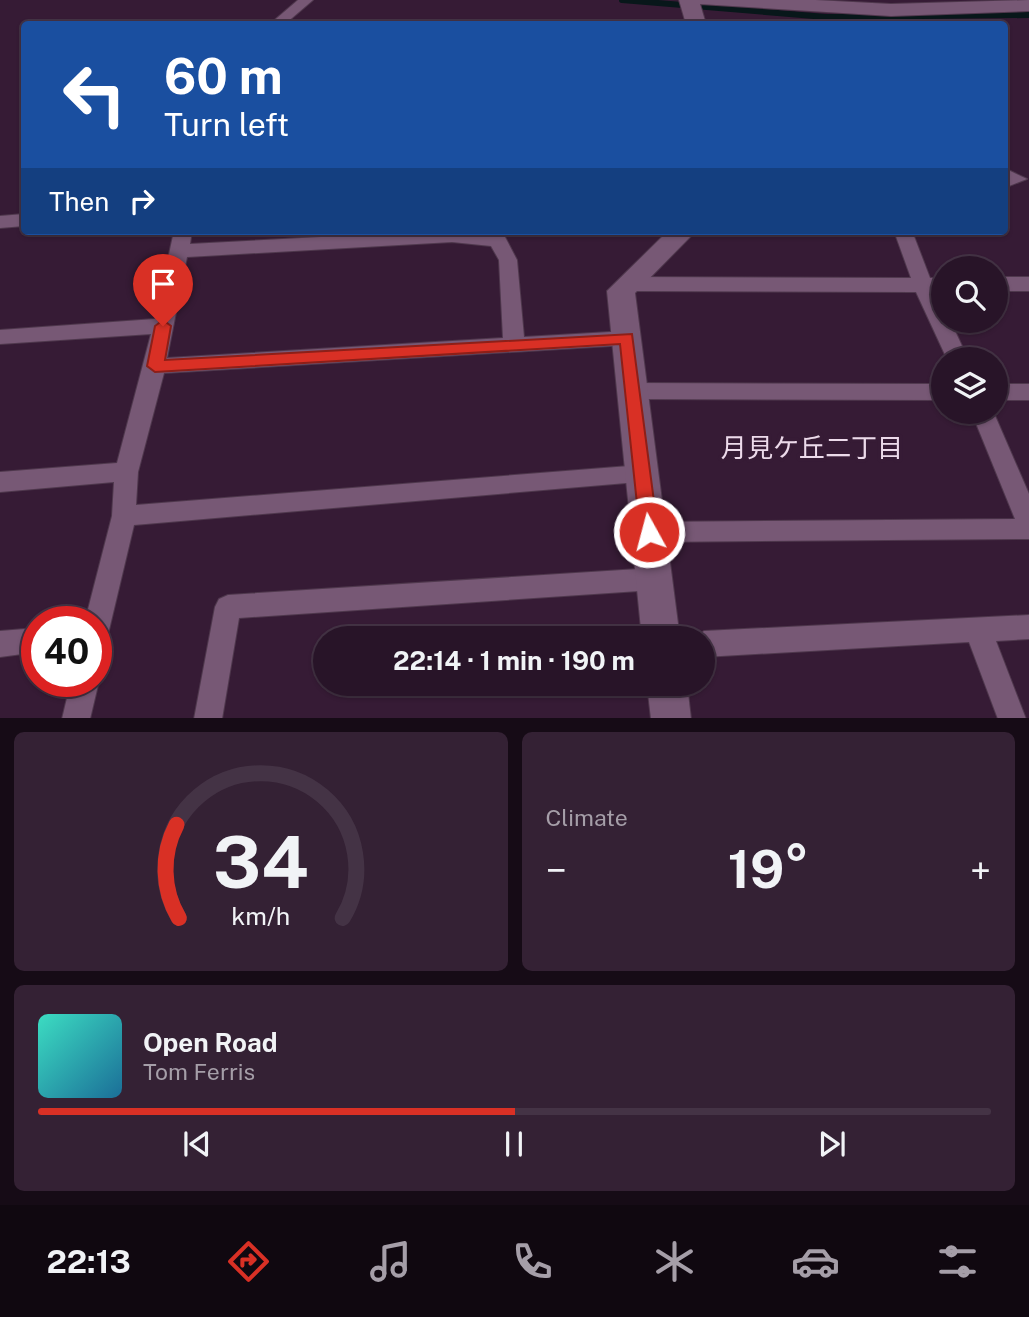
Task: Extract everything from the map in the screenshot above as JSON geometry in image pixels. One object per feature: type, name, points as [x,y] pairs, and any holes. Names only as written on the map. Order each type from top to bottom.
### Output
[{"type":"street","points":[[281,21],[306,0]]},
{"type":"street","points":[[696,8],[1029,5]]},
{"type":"street","points":[[1009,178],[1029,165]]},
{"type":"street","points":[[0,222],[21,220]]},
{"type":"street","points":[[659,626],[621,291],[679,235]]},
{"type":"street","points":[[905,235],[931,281]]},
{"type":"street","points":[[102,606],[124,516],[126,472],[155,366],[182,241],[452,236],[498,241],[508,260],[514,345]]},
{"type":"street","points":[[629,284],[931,285]]},
{"type":"street","points":[[1008,284],[1029,284]]},
{"type":"street","points":[[0,337],[163,326]]},
{"type":"street","points":[[155,366],[627,338]]},
{"type":"street","points":[[633,391],[931,392]]},
{"type":"street","points":[[1008,392],[1029,392]]},
{"type":"street","points":[[988,424],[1029,522]]},
{"type":"street","points":[[0,482],[126,472]]},
{"type":"street","points":[[124,516],[642,474]]},
{"type":"street","points":[[649,532],[1029,529]]},
{"type":"street","points":[[208,718],[228,607],[654,579]]},
{"type":"street","points":[[715,643],[1029,627]]},
{"type":"street","points":[[978,630],[1012,718]]},
{"type":"street","points":[[0,644],[21,642]]},
{"type":"street","points":[[668,696],[670,718]]},
{"type":"street","points":[[76,718],[81,697]]},
{"type":"waterway","points":[[622,0],[826,17],[1029,15]]},
{"type":"district","name":"月見ケ丘二丁目","points":[[812,447]]},
{"type":"route","points":[[163,326],[155,366],[627,338],[649,532]]}]
